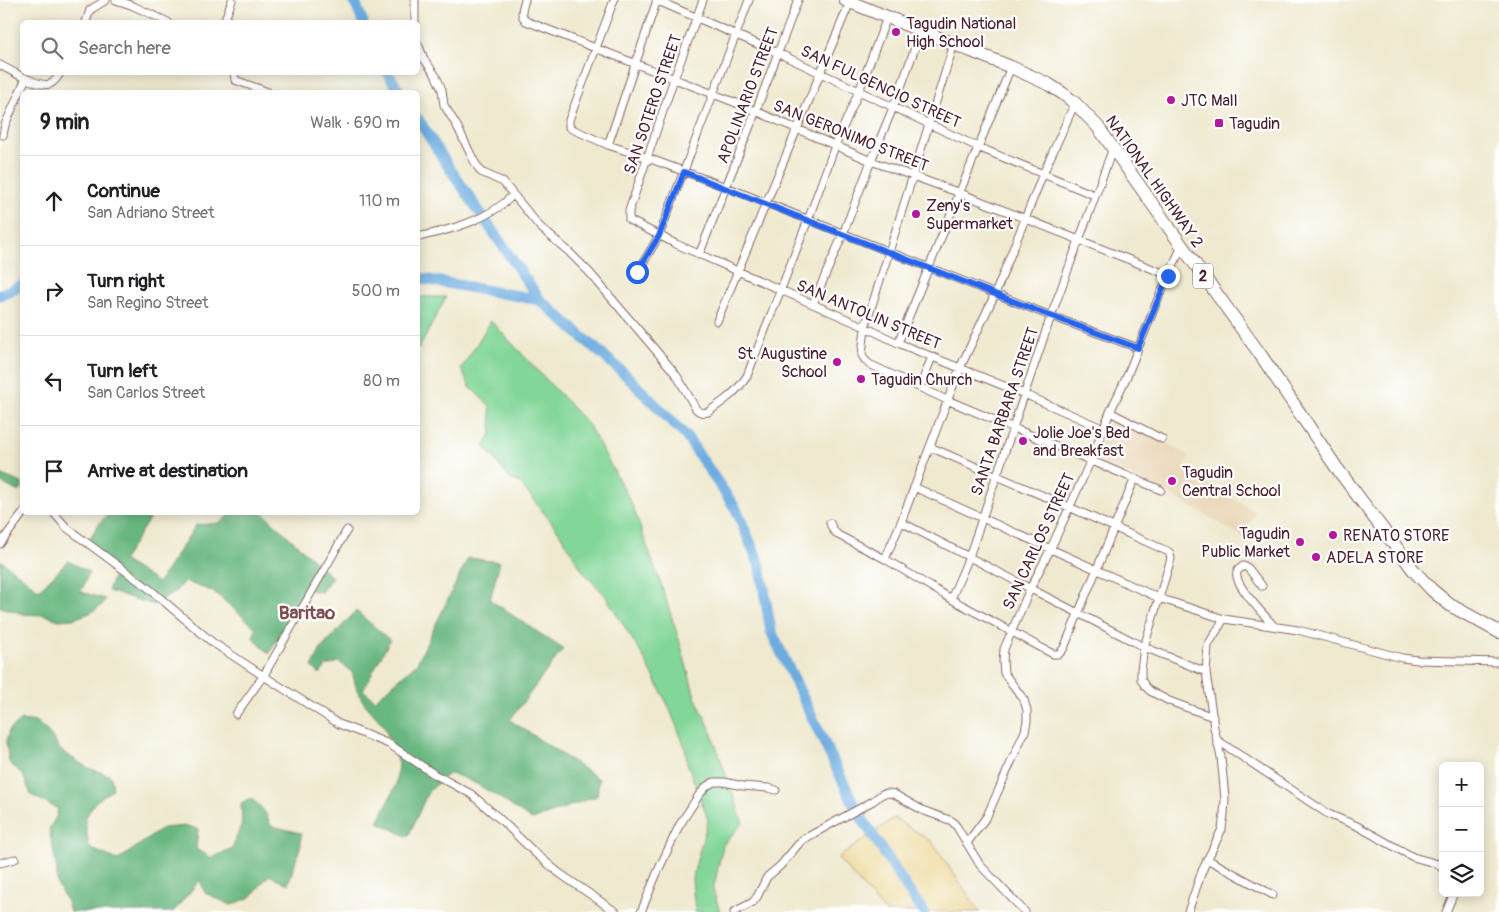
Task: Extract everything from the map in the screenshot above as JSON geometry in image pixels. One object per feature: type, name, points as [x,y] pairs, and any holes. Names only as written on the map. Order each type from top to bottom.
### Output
[{"type":"highway","name":"NATIONAL HIGHWAY 2","points":[[848,1],[1011,67],[1048,84],[1075,104],[1098,127],[1260,354],[1336,467],[1415,572],[1450,605],[1499,632]]},
{"type":"street","points":[[87,20],[90,10],[106,0]]},
{"type":"street","points":[[116,0],[132,5],[164,20]]},
{"type":"street","points":[[225,20],[232,0]]},
{"type":"street","points":[[415,20],[416,0]]},
{"type":"street","name":"SAN GERONIMO STREET","points":[[525,0],[522,14],[524,19],[713,94],[871,161],[960,192],[1168,276]]},
{"type":"street","points":[[614,0],[568,127],[608,145],[648,158],[766,203],[994,294],[1138,348]]},
{"type":"street","points":[[608,145],[657,0]]},
{"type":"street","name":"SAN FULGENCIO STREET","points":[[657,0],[894,106],[978,147],[1094,195]]},
{"type":"street","name":"SAN SOTERO STREET","points":[[628,217],[628,211],[703,0]]},
{"type":"street","points":[[637,272],[659,236],[749,0]]},
{"type":"street","name":"APOLINARIO STREET","points":[[700,255],[798,0]]},
{"type":"street","points":[[717,321],[848,1]]},
{"type":"street","points":[[420,49],[442,90],[444,105],[457,126],[474,161],[482,172],[503,182],[540,227],[590,273],[669,366],[698,411],[704,413],[729,398],[741,386],[747,376],[808,220],[834,146],[859,91],[887,17]]},
{"type":"street","points":[[813,304],[894,106],[921,32]]},
{"type":"street","points":[[954,44],[864,327],[862,355],[869,364],[947,400],[1161,490]]},
{"type":"street","points":[[0,65],[43,85],[54,82],[59,75]]},
{"type":"street","points":[[898,343],[1011,67]]},
{"type":"street","points":[[234,75],[235,80],[262,90]]},
{"type":"street","points":[[21,90],[26,78]]},
{"type":"street","points":[[3,135],[5,125],[20,91]]},
{"type":"street","points":[[885,559],[960,368],[994,294],[1043,174],[1075,104]]},
{"type":"street","name":"SANTA BARBARA STREET","points":[[951,600],[969,557],[1051,316],[1094,195],[1113,148]]},
{"type":"street","points":[[420,237],[436,233],[482,216],[501,206],[513,195]]},
{"type":"street","name":"SAN ANTOLIN STREET","points":[[628,217],[631,222],[700,255],[898,343],[1104,429]]},
{"type":"street","name":"SAN CARLOS STREET","points":[[967,844],[987,816],[1025,731],[1027,710],[1024,700],[1007,679],[1003,667],[1004,649],[1091,460],[1182,246]]},
{"type":"street","points":[[920,387],[932,357]]},
{"type":"street","points":[[1110,412],[1162,439]]},
{"type":"street","points":[[930,447],[996,474],[1165,549],[1170,554],[1170,562],[1144,647],[1141,670],[1142,679],[1150,691],[1169,701],[1213,717]]},
{"type":"street","points":[[830,523],[838,535],[885,559],[951,600],[1053,654],[1060,654],[1136,478]]},
{"type":"street","points":[[914,486],[1160,598],[1224,619],[1298,630],[1402,658],[1499,662]]},
{"type":"street","points":[[0,544],[22,515]]},
{"type":"street","points":[[56,515],[67,528],[147,587],[212,642],[339,724],[389,744],[434,774],[471,794],[559,873],[616,912]]},
{"type":"street","points":[[901,522],[1144,647],[1206,672]]},
{"type":"street","points":[[236,714],[264,675],[347,530]]},
{"type":"street","points":[[1262,586],[1248,568],[1243,566],[1238,570],[1236,577],[1238,581],[1273,625]]},
{"type":"street","points":[[1188,912],[1207,859],[1222,829],[1224,814],[1223,777],[1206,672],[1208,645],[1224,619]]},
{"type":"street","points":[[1217,740],[1328,814],[1357,826],[1413,857],[1439,865]]},
{"type":"street","points":[[641,912],[679,826],[707,786],[714,782],[724,782],[776,790]]},
{"type":"street","points":[[734,912],[753,902],[767,877],[780,866],[802,840],[873,802],[882,794],[888,793],[894,794],[922,810],[952,821],[980,865],[1025,912]]},
{"type":"street","points":[[0,863],[15,859]]},
{"type":"street","points":[[1207,859],[1273,895]]},
{"type":"street","points":[[1446,912],[1452,897]]},
{"type":"shaded area","name":"Tagudin Central School","points":[[1112,416],[1133,425],[1189,456],[1183,469],[1256,512],[1243,537],[1166,492],[1094,458]]},
{"type":"green space","points":[[420,297],[446,297],[420,347]]},
{"type":"green space","points":[[491,321],[588,424],[631,502],[663,590],[695,697],[709,726],[743,823],[723,845],[713,890],[720,912],[695,912],[692,879],[708,820],[687,762],[685,747],[668,705],[644,658],[605,595],[584,573],[559,532],[520,483],[510,479],[484,446],[492,433],[490,406],[470,387],[461,369]]},
{"type":"green space","points":[[0,472],[2,475],[20,482],[20,491],[19,492],[0,482]]},
{"type":"green space","points":[[107,515],[152,515],[123,560],[158,583],[196,525],[220,523],[230,515],[265,515],[332,577],[321,592],[305,589],[269,654],[253,638],[256,628],[214,592],[184,581],[176,591],[155,605],[108,591],[114,575],[113,564],[86,546],[97,526]]},
{"type":"green space","points":[[468,558],[500,562],[490,600],[563,649],[510,720],[599,779],[597,796],[532,820],[479,785],[457,775],[448,774],[428,792],[408,837],[378,822],[396,785],[398,763],[384,726],[364,703],[357,690],[352,672],[339,662],[326,666],[320,674],[312,667],[321,649],[356,611],[390,640],[363,690],[375,700],[417,663]]},
{"type":"green space","points":[[0,560],[39,590],[68,561],[89,572],[81,592],[105,599],[102,605],[90,613],[73,619],[59,620],[45,615],[23,614],[0,607]]},
{"type":"green space","points":[[21,720],[37,722],[50,734],[61,751],[88,768],[111,776],[113,789],[94,803],[85,819],[89,848],[118,860],[163,828],[187,826],[198,829],[196,849],[212,858],[232,848],[242,823],[241,803],[251,799],[264,811],[271,826],[301,833],[301,845],[288,884],[269,875],[251,897],[231,905],[205,893],[200,880],[173,912],[70,912],[57,884],[57,870],[49,829],[58,809],[31,795],[23,775],[9,762],[6,742],[9,730]]},
{"type":"sand","points":[[894,818],[931,841],[980,912],[885,912],[838,858]]},
{"type":"waterway","points":[[354,0],[362,20]]},
{"type":"waterway","points":[[389,75],[399,90]]},
{"type":"waterway","points":[[420,122],[540,300],[627,376],[686,436],[736,509],[760,566],[771,631],[856,809],[924,912]]},
{"type":"waterway","points":[[420,278],[540,300]]},
{"type":"waterway","points":[[0,295],[20,286]]},
{"type":"place","name":"Tagudin National High School","points":[[896,32]]},
{"type":"place","name":"JTC Mall","points":[[1171,100]]},
{"type":"place","name":"Tagudin","points":[[1219,123]]},
{"type":"place","name":"Zeny's Supermarket","points":[[916,214]]},
{"type":"place","name":"St. Augustine School","points":[[837,362]]},
{"type":"place","name":"Tagudin Church","points":[[861,379]]},
{"type":"place","name":"Jolie Joe's Bed and Breakfast","points":[[1023,441]]},
{"type":"place","name":"Tagudin Central School","points":[[1172,481]]},
{"type":"place","name":"RENATO STORE","points":[[1333,535]]},
{"type":"place","name":"Tagudin Public Market","points":[[1300,542]]},
{"type":"place","name":"ADELA STORE","points":[[1316,557]]},
{"type":"district","name":"Baritao","points":[[307,612]]},
{"type":"route","points":[[637,272],[659,236],[684,172],[1051,316],[1138,348],[1168,276]]}]
